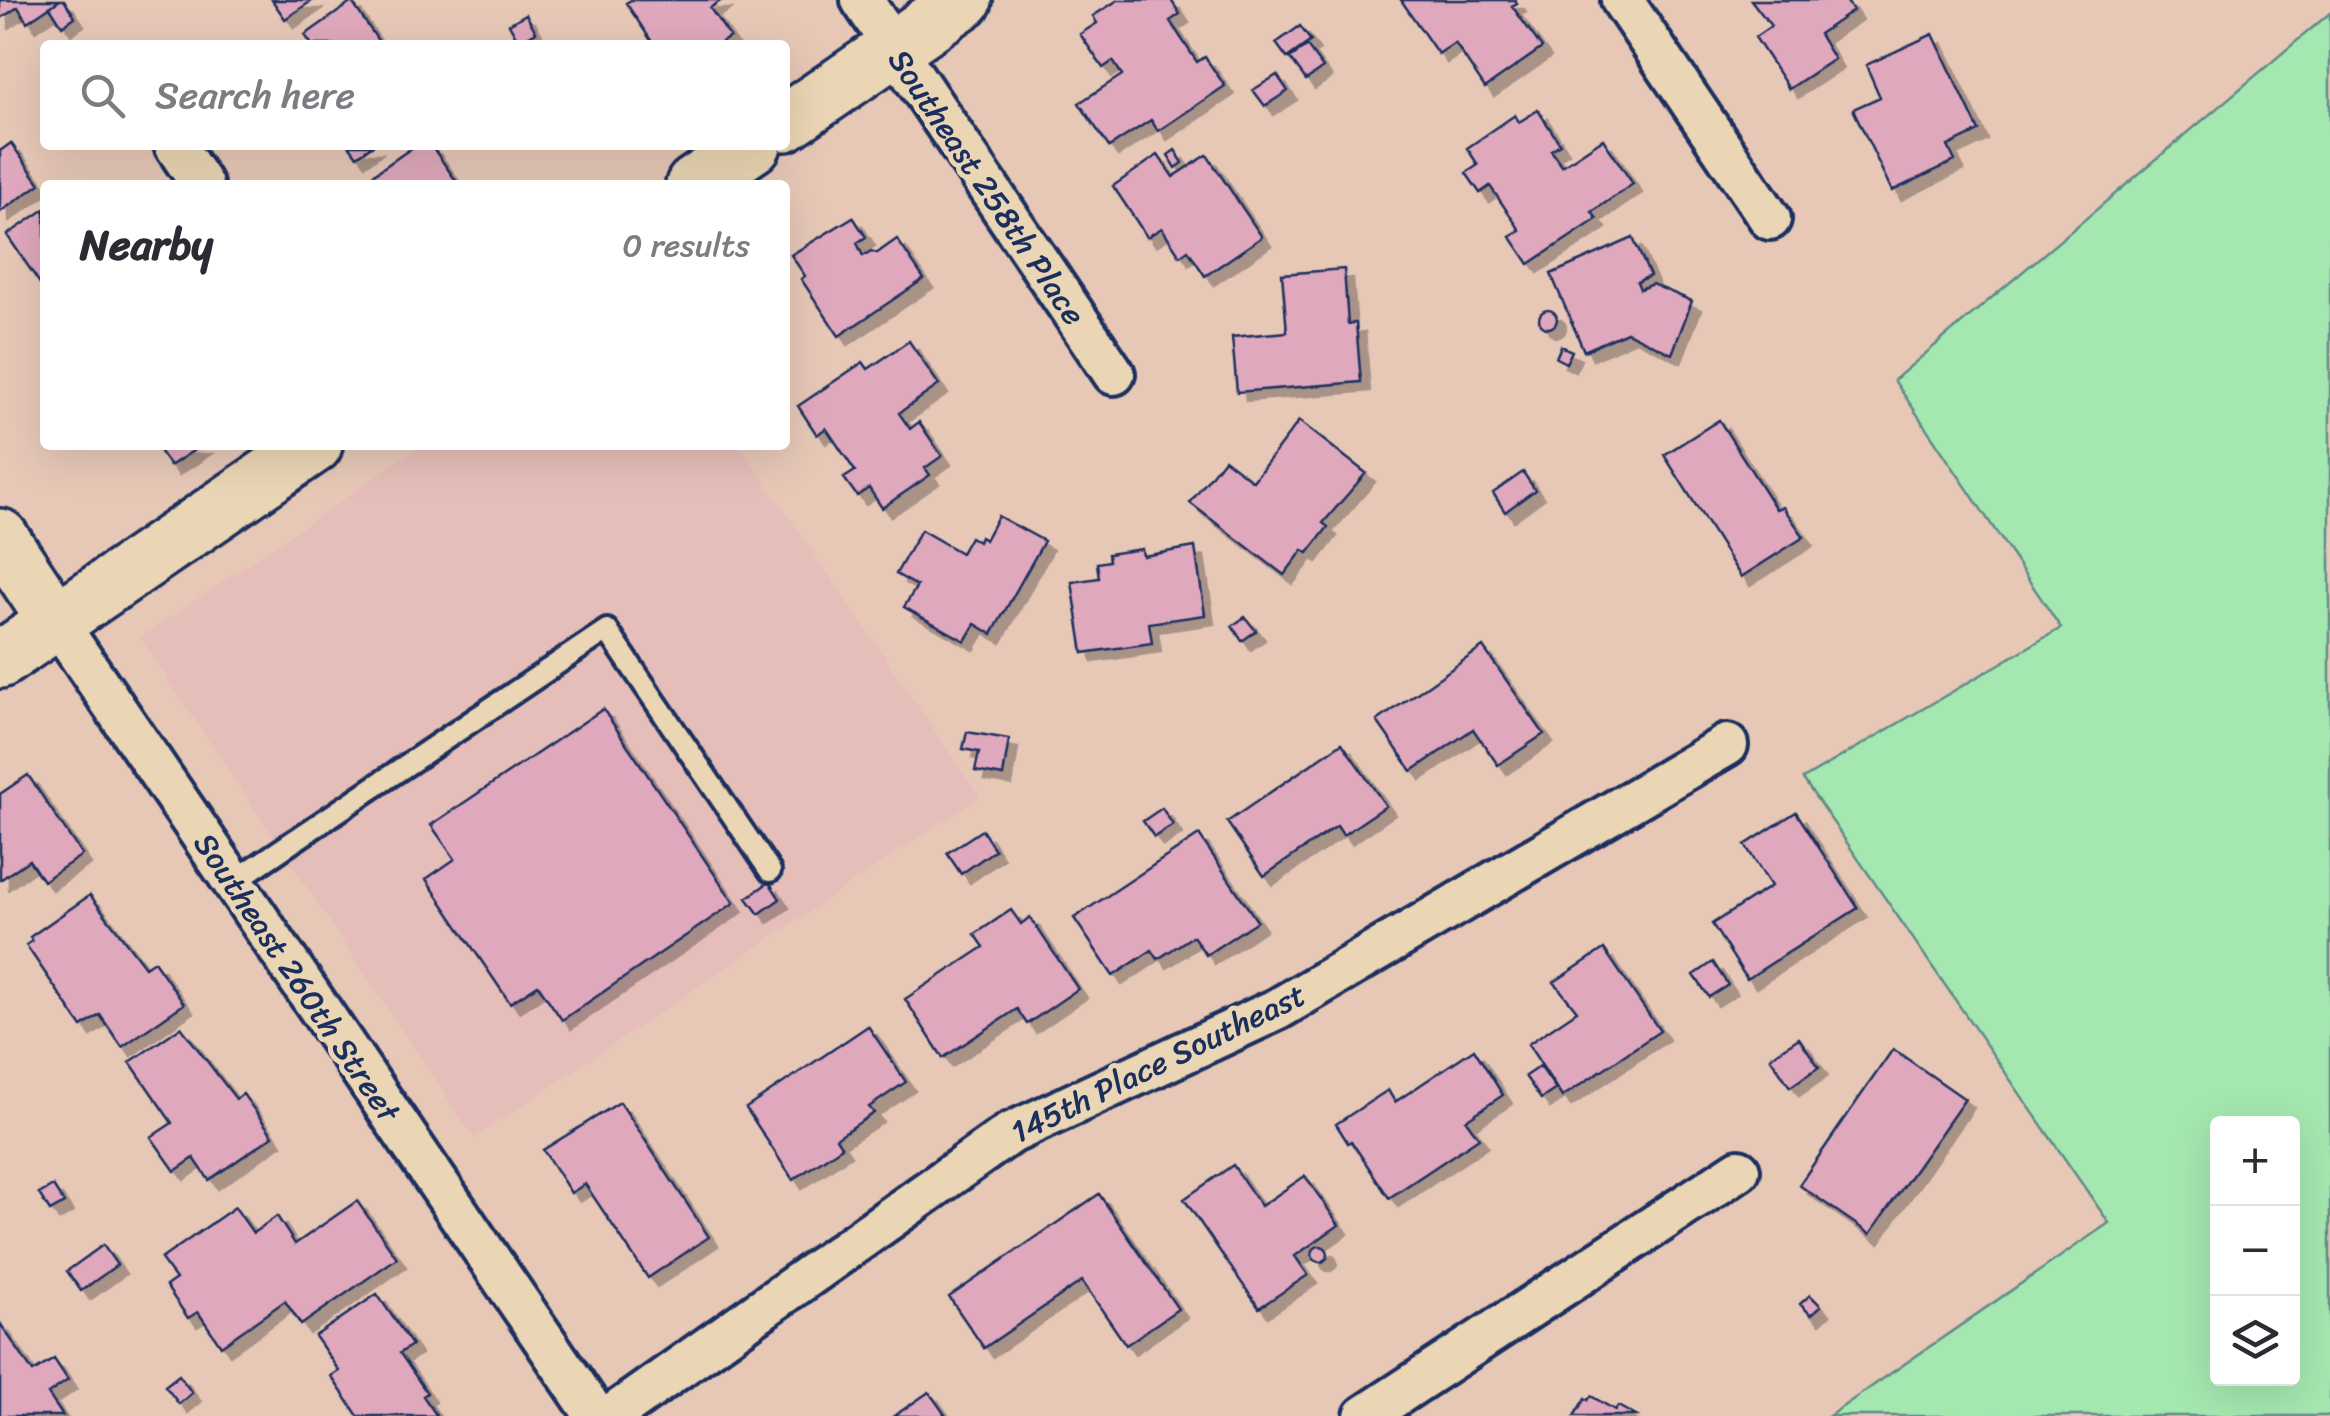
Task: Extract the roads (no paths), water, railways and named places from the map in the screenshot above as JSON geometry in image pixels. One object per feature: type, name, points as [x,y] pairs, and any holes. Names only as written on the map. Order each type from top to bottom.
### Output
[{"type":"street","name":"Southeast 258th Place","points":[[862,0],[1114,374]]},
{"type":"street","points":[[790,120],[964,0]]},
{"type":"street","points":[[1622,0],[1770,219]]},
{"type":"street","points":[[178,150],[199,180]]},
{"type":"street","points":[[701,180],[746,150]]},
{"type":"street","points":[[0,660],[307,450]]},
{"type":"street","name":"Southeast 260th Street","points":[[0,537],[596,1416]]},
{"type":"street","name":"145th Place Southeast","points":[[611,1416],[1009,1134],[1278,1009],[1727,745]]},
{"type":"street","points":[[1365,1416],[1740,1170]]},
{"type":"lane","points":[[233,882],[607,630],[770,871]]}]
